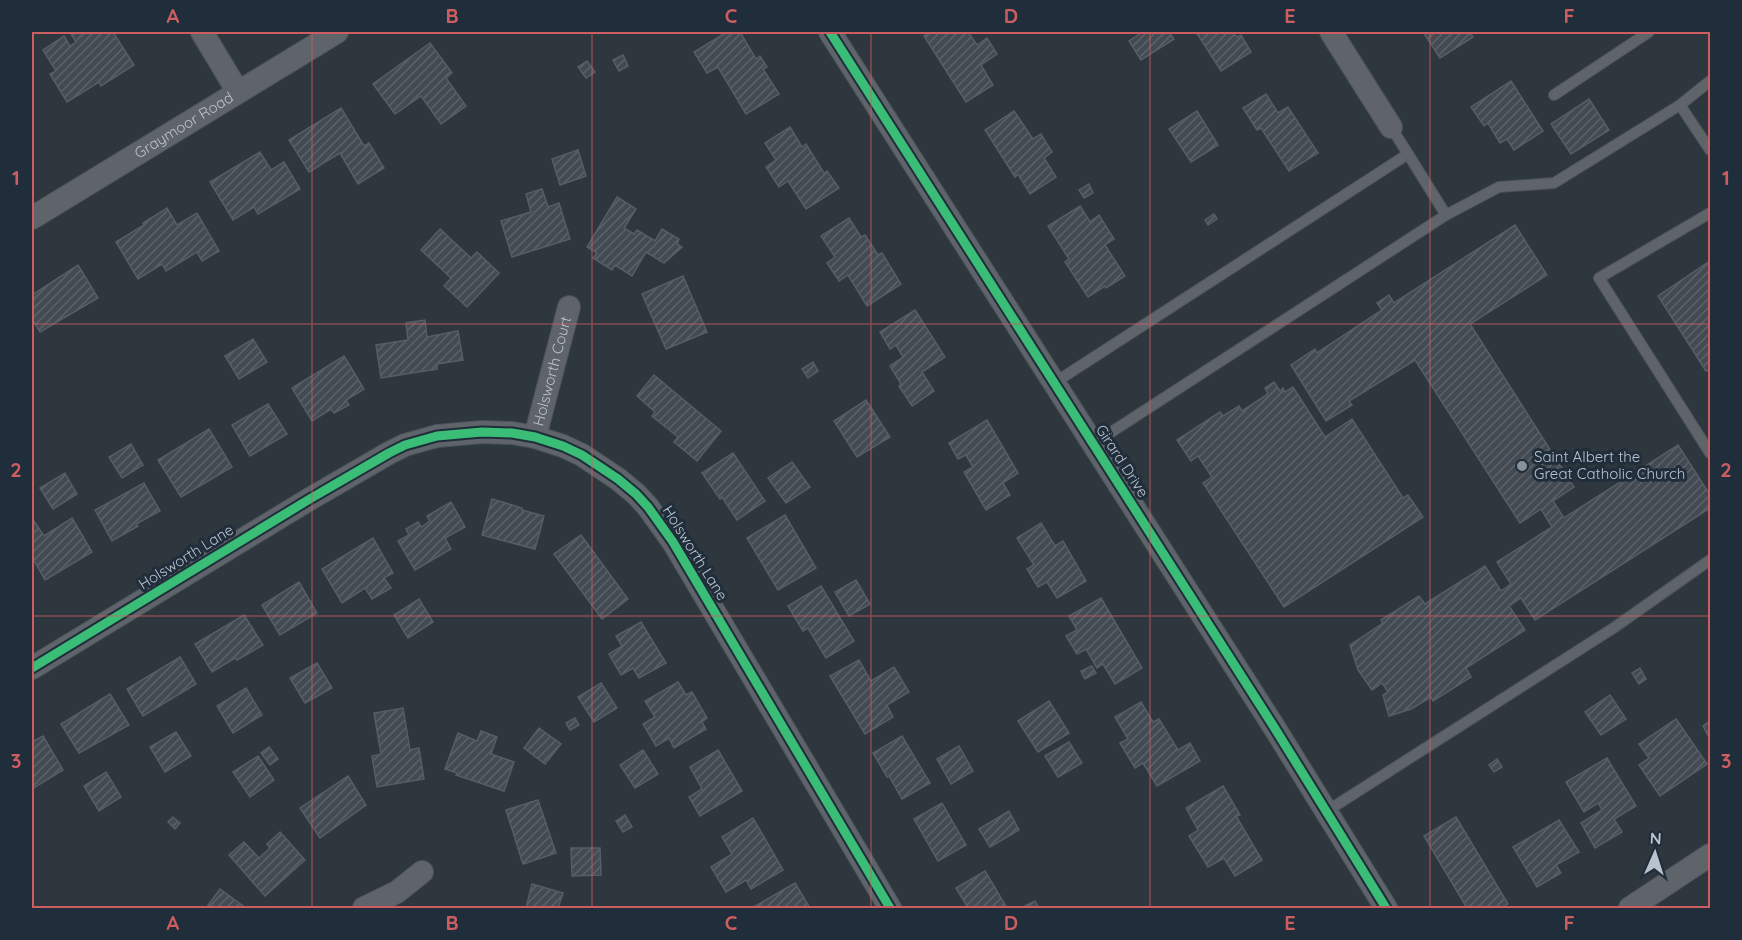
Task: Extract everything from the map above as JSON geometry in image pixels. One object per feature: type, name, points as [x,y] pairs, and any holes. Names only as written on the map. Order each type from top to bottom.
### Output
[{"type":"street","points":[[202,32],[238,92]]},
{"type":"street","name":"Graymoor Road","points":[[32,218],[337,32]]},
{"type":"street","name":"Girard Drive","points":[[830,32],[1094,444],[1386,909]]},
{"type":"street","points":[[1331,32],[1391,127]]},
{"type":"street","name":"Holsworth Court","points":[[535,437],[569,307]]},
{"type":"street","name":"Holsworth Lane","points":[[32,668],[308,500],[405,445],[437,436],[482,432],[512,433],[535,437],[582,455],[618,479],[648,507],[673,542],[890,909]]},
{"type":"street","points":[[1630,909],[1710,855]]},
{"type":"street","points":[[364,909],[397,892],[422,872]]},
{"type":"lane","points":[[1554,95],[1649,32]]},
{"type":"lane","points":[[1094,444],[1446,215],[1498,187],[1554,183],[1680,105],[1710,81]]},
{"type":"lane","points":[[1680,105],[1710,150]]},
{"type":"lane","points":[[1391,127],[1446,215]]},
{"type":"lane","points":[[1054,383],[1408,154]]},
{"type":"lane","points":[[1710,213],[1599,278],[1710,453]]},
{"type":"lane","points":[[1327,812],[1614,627],[1710,560]]},
{"type":"building","points":[[74,32],[113,32],[134,65],[101,86],[99,82],[67,102],[50,74],[56,71],[43,50],[64,36],[70,46],[76,42],[71,34]]},
{"type":"building","points":[[727,32],[740,32],[756,59],[760,56],[767,67],[763,69],[779,94],[746,114],[718,67],[707,73],[694,52]]},
{"type":"building","points":[[931,32],[968,32],[977,45],[987,38],[997,54],[981,65],[993,85],[966,102],[924,36]]},
{"type":"building","points":[[1140,32],[1169,32],[1174,39],[1141,60],[1129,41]]},
{"type":"building","points":[[1196,32],[1233,32],[1237,37],[1241,35],[1251,52],[1221,71]]},
{"type":"building","points":[[1423,32],[1469,32],[1473,37],[1440,58]]},
{"type":"building","points":[[430,43],[452,73],[446,78],[466,106],[441,124],[421,96],[395,114],[373,84]]},
{"type":"building","points":[[623,55],[628,66],[619,71],[613,60]]},
{"type":"building","points":[[587,61],[595,72],[586,78],[578,67]]},
{"type":"building","points":[[1511,81],[1543,131],[1514,150],[1507,139],[1500,143],[1488,123],[1484,126],[1471,107]]},
{"type":"building","points":[[1266,94],[1278,113],[1288,107],[1318,153],[1289,171],[1261,128],[1257,130],[1243,108]]},
{"type":"building","points":[[1589,99],[1609,130],[1571,154],[1551,124]]},
{"type":"building","points":[[341,108],[364,146],[369,143],[384,168],[358,184],[340,153],[309,172],[289,140]]},
{"type":"building","points":[[1014,111],[1033,139],[1041,134],[1052,152],[1044,158],[1056,177],[1030,194],[1018,174],[1015,177],[985,130]]},
{"type":"building","points":[[1197,111],[1218,145],[1191,162],[1169,129]]},
{"type":"building","points":[[790,127],[802,147],[806,144],[824,173],[827,171],[839,188],[806,209],[788,181],[779,187],[766,167],[776,160],[765,143]]},
{"type":"building","points":[[578,150],[586,176],[560,185],[552,159]]},
{"type":"building","points":[[260,152],[271,170],[284,162],[300,189],[258,214],[254,207],[233,220],[210,182]]},
{"type":"building","points":[[1089,184],[1093,193],[1084,198],[1079,190]]},
{"type":"building","points":[[542,189],[548,207],[559,203],[570,239],[512,257],[501,221],[531,212],[526,194]]},
{"type":"building","points":[[617,197],[636,209],[624,228],[634,234],[637,230],[655,241],[662,229],[679,239],[677,244],[682,247],[664,263],[646,252],[632,276],[615,265],[612,270],[593,258],[597,253],[587,247]]},
{"type":"building","points":[[1080,206],[1090,222],[1099,215],[1114,239],[1105,245],[1125,276],[1088,297],[1065,262],[1069,259],[1048,226]]},
{"type":"building","points":[[167,208],[177,225],[197,213],[219,251],[202,261],[197,252],[166,271],[162,264],[138,279],[116,242]]},
{"type":"building","points":[[1214,214],[1217,219],[1208,225],[1205,220]]},
{"type":"building","points":[[849,218],[861,237],[865,235],[878,255],[882,253],[901,284],[867,306],[848,275],[839,281],[827,263],[835,257],[821,236]]},
{"type":"building","name":"Saint Albert the Great Catholic Church","points":[[1515,225],[1547,275],[1470,324],[1574,487],[1553,501],[1564,518],[1678,445],[1710,495],[1710,508],[1535,620],[1521,598],[1509,606],[1525,630],[1466,668],[1471,677],[1433,701],[1431,697],[1411,709],[1389,716],[1383,695],[1388,692],[1382,683],[1372,690],[1358,670],[1350,645],[1383,623],[1381,620],[1419,596],[1425,604],[1485,566],[1501,591],[1511,584],[1497,562],[1552,527],[1541,509],[1520,523],[1415,360],[1349,401],[1352,405],[1326,421],[1291,365],[1315,349],[1317,353],[1382,310],[1377,303],[1389,295],[1394,303]]},
{"type":"building","points":[[440,229],[471,258],[477,252],[499,273],[467,307],[444,286],[451,278],[421,250]]},
{"type":"building","points":[[1710,261],[1710,369],[1706,371],[1658,296]]},
{"type":"building","points":[[78,265],[98,298],[40,332],[32,318],[34,299],[32,295]]},
{"type":"building","points":[[683,276],[707,332],[666,349],[642,294]]},
{"type":"building","points":[[915,310],[945,357],[922,372],[934,391],[912,406],[890,366],[903,357],[896,345],[890,349],[880,332]]},
{"type":"building","points":[[425,320],[427,337],[458,331],[463,360],[437,364],[437,369],[381,378],[376,345],[408,340],[406,323]]},
{"type":"building","points":[[253,339],[267,362],[239,379],[225,356]]},
{"type":"building","points":[[344,356],[364,389],[346,400],[349,405],[334,413],[331,409],[312,421],[292,388]]},
{"type":"building","points":[[813,362],[818,371],[808,378],[802,369]]},
{"type":"building","points":[[654,375],[721,431],[697,461],[674,442],[678,437],[652,416],[655,412],[637,396]]},
{"type":"building","points":[[1274,382],[1280,391],[1283,388],[1285,392],[1293,387],[1325,437],[1352,419],[1403,498],[1408,495],[1423,517],[1284,607],[1203,483],[1212,477],[1198,456],[1191,461],[1177,440],[1220,412],[1223,416],[1239,406],[1242,411],[1268,394],[1265,388]]},
{"type":"building","points":[[866,400],[890,437],[857,457],[834,421]]},
{"type":"building","points":[[268,404],[287,434],[250,456],[232,425]]},
{"type":"building","points":[[987,420],[1018,473],[1003,483],[1010,495],[986,510],[964,472],[973,467],[966,455],[958,459],[949,443]]},
{"type":"building","points":[[209,429],[232,467],[181,497],[158,460]]},
{"type":"building","points":[[131,444],[143,465],[122,478],[109,457]]},
{"type":"building","points":[[733,453],[765,501],[737,520],[702,473]]},
{"type":"building","points":[[792,462],[810,487],[786,503],[768,478]]},
{"type":"building","points":[[65,473],[77,494],[53,509],[40,488]]},
{"type":"building","points":[[144,483],[160,511],[112,541],[95,510]]},
{"type":"building","points":[[492,499],[544,516],[535,549],[482,535]]},
{"type":"building","points":[[451,502],[465,527],[445,538],[451,549],[415,570],[398,541],[409,535],[406,529],[418,522],[421,527],[430,521],[427,516]]},
{"type":"building","points":[[785,515],[816,568],[778,590],[747,538]]},
{"type":"building","points":[[72,518],[92,552],[45,580],[32,557],[32,522],[34,521],[44,536]]},
{"type":"building","points":[[1041,523],[1055,546],[1063,541],[1086,581],[1057,598],[1047,582],[1038,587],[1027,569],[1034,565],[1017,538]]},
{"type":"building","points":[[581,535],[628,599],[602,619],[554,554]]},
{"type":"building","points":[[373,538],[393,573],[384,578],[391,588],[372,599],[365,588],[342,603],[322,569]]},
{"type":"building","points":[[856,580],[870,604],[849,616],[835,592]]},
{"type":"building","points":[[299,582],[317,613],[280,635],[262,605]]},
{"type":"building","points":[[821,586],[854,641],[826,658],[808,628],[803,631],[788,606]]},
{"type":"building","points":[[1101,598],[1142,668],[1115,684],[1103,664],[1097,668],[1086,649],[1077,654],[1066,636],[1077,630],[1069,616]]},
{"type":"building","points":[[419,599],[433,622],[408,638],[394,615]]},
{"type":"building","points":[[244,615],[263,645],[212,672],[195,644]]},
{"type":"building","points":[[641,622],[666,663],[639,678],[633,668],[621,675],[609,654],[622,646],[616,636]]},
{"type":"building","points":[[180,657],[196,684],[143,716],[127,689]]},
{"type":"building","points":[[859,660],[871,681],[894,667],[909,692],[887,705],[893,717],[865,734],[830,676]]},
{"type":"building","points":[[317,663],[332,688],[305,703],[290,678]]},
{"type":"building","points":[[1092,666],[1096,673],[1085,679],[1081,671]]},
{"type":"building","points":[[1640,668],[1646,679],[1639,684],[1632,673]]},
{"type":"building","points":[[678,682],[686,695],[692,692],[707,718],[702,722],[706,729],[674,748],[669,738],[656,746],[643,724],[655,717],[645,701]]},
{"type":"building","points":[[601,683],[617,708],[594,722],[578,697]]},
{"type":"building","points":[[246,688],[262,715],[233,733],[217,706]]},
{"type":"building","points":[[110,694],[129,725],[79,753],[61,724]]},
{"type":"building","points":[[1610,695],[1626,719],[1601,735],[1585,712]]},
{"type":"building","points":[[1049,701],[1069,733],[1038,752],[1018,721]]},
{"type":"building","points":[[1141,702],[1153,722],[1159,719],[1178,750],[1190,743],[1200,761],[1157,786],[1143,763],[1135,768],[1120,743],[1128,739],[1115,717]]},
{"type":"building","points":[[403,708],[410,750],[419,748],[424,779],[377,787],[372,756],[381,754],[374,713]]},
{"type":"building","points":[[575,718],[579,725],[570,730],[566,723]]},
{"type":"building","points":[[1676,719],[1707,764],[1660,796],[1639,765],[1649,758],[1639,744]]},
{"type":"building","points":[[1710,721],[1710,739],[1703,726]]},
{"type":"building","points":[[539,728],[561,744],[545,764],[524,748]]},
{"type":"building","points":[[481,731],[497,737],[491,754],[514,762],[504,791],[445,769],[458,733],[477,741]]},
{"type":"building","points":[[176,732],[191,756],[165,772],[150,747]]},
{"type":"building","points":[[43,736],[63,770],[32,789],[32,742]]},
{"type":"building","points":[[902,736],[930,783],[902,799],[873,753]]},
{"type":"building","points":[[1069,742],[1082,763],[1058,777],[1045,756]]},
{"type":"building","points":[[959,746],[973,771],[951,784],[937,759]]},
{"type":"building","points":[[269,747],[278,759],[270,765],[261,753]]},
{"type":"building","points":[[643,750],[658,774],[635,788],[620,765]]},
{"type":"building","points":[[718,750],[742,791],[700,816],[689,797],[702,789],[690,767]]},
{"type":"building","points":[[258,756],[274,780],[250,797],[233,772]]},
{"type":"building","points":[[1607,758],[1636,806],[1614,819],[1622,832],[1595,848],[1581,823],[1602,810],[1598,803],[1584,812],[1566,782]]},
{"type":"building","points":[[1497,759],[1502,767],[1494,772],[1489,765]]},
{"type":"building","points":[[106,772],[121,797],[99,811],[84,786]]},
{"type":"building","points":[[348,776],[366,805],[320,838],[300,808]]},
{"type":"building","points":[[1223,786],[1240,815],[1236,816],[1262,860],[1235,876],[1224,858],[1208,867],[1189,836],[1198,830],[1186,808]]},
{"type":"building","points":[[538,800],[556,853],[523,864],[506,810]]},
{"type":"building","points":[[942,803],[966,845],[938,861],[914,819]]},
{"type":"building","points":[[1009,811],[1019,830],[990,847],[979,829]]},
{"type":"building","points":[[625,815],[632,827],[623,832],[616,821]]},
{"type":"building","points":[[173,817],[180,823],[175,829],[168,822]]},
{"type":"building","points":[[1456,817],[1508,904],[1500,908],[1467,908],[1424,836]]},
{"type":"building","points":[[753,818],[783,870],[751,889],[746,880],[726,892],[711,867],[732,854],[722,837]]},
{"type":"building","points":[[1559,820],[1579,852],[1556,865],[1561,873],[1537,887],[1513,847]]},
{"type":"building","points":[[280,832],[305,860],[265,896],[229,855],[244,842],[259,858],[270,848],[267,844]]},
{"type":"building","points":[[571,848],[600,848],[601,875],[572,876]]},
{"type":"building","points":[[985,871],[1007,908],[968,908],[956,888]]},
{"type":"building","points":[[795,883],[810,908],[752,908]]},
{"type":"building","points":[[532,884],[563,893],[558,908],[526,908]]},
{"type":"building","points":[[220,889],[246,908],[206,908]]},
{"type":"building","points":[[1035,901],[1039,908],[1023,907]]},
{"type":"cycle path","points":[[830,32],[1274,727],[1386,908]]},
{"type":"cycle path","points":[[32,668],[308,500],[405,445],[437,436],[482,432],[512,433],[535,437],[582,455],[618,479],[648,507],[673,542],[890,908]]},
{"type":"place","name":"Saint Albert the Great Catholic Church","points":[[1522,466]]}]
